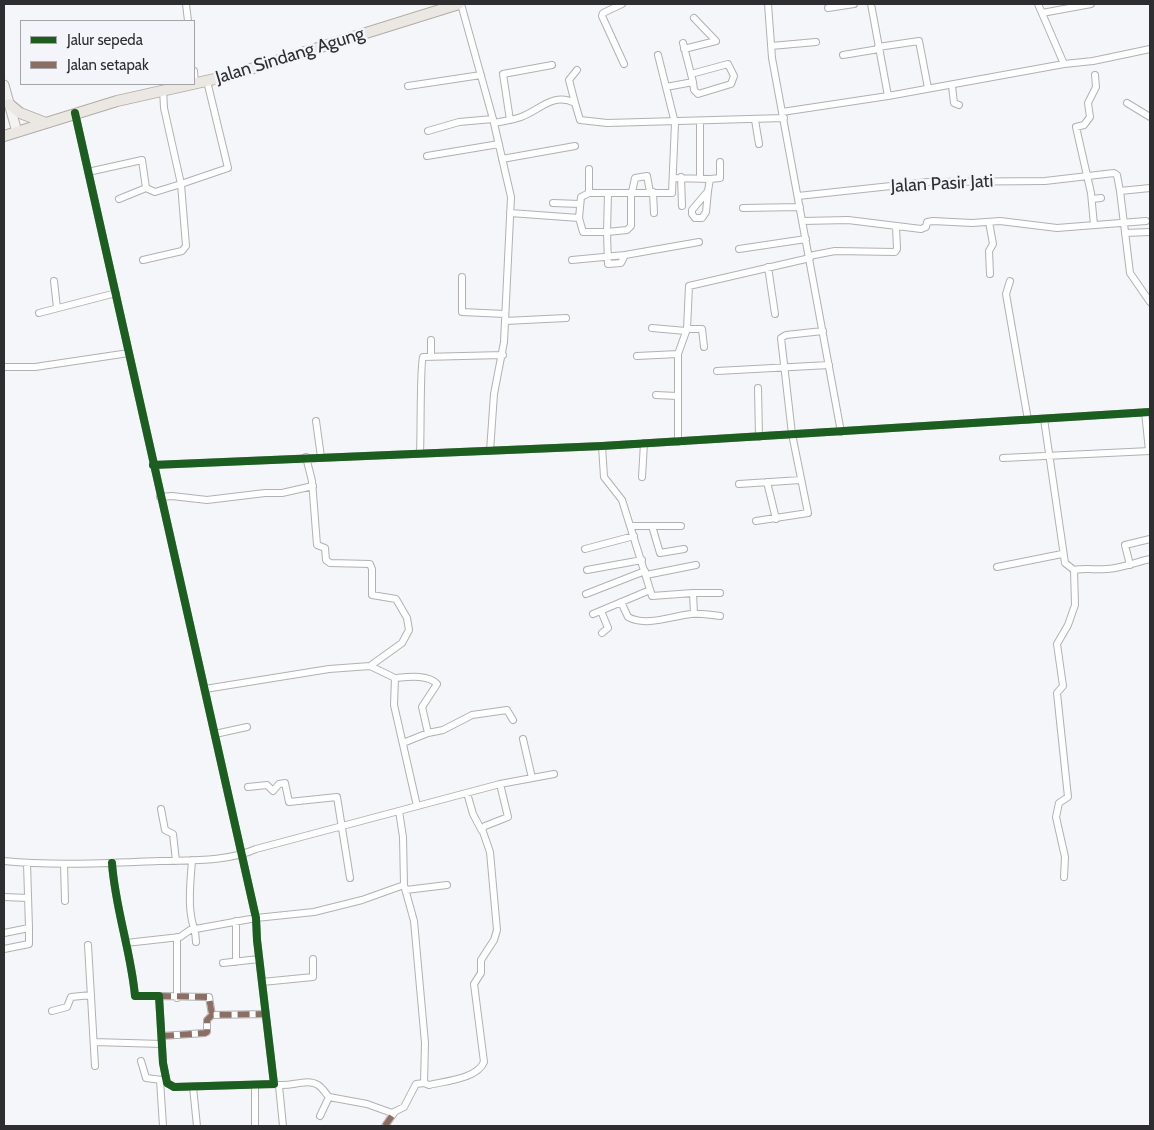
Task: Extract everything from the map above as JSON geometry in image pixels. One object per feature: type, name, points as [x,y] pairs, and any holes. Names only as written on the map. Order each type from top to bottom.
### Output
[{"type":"main road","name":"Jalan Sindang Agung","points":[[195,84],[460,4]]},
{"type":"main road","points":[[4,84],[17,132]]},
{"type":"main road","name":"Jalan Sindang Agung","points":[[4,136],[75,113],[163,89],[189,85]]},
{"type":"main road","points":[[9,104],[20,113],[46,123]]},
{"type":"street","points":[[186,4],[188,20]]},
{"type":"street","points":[[460,4],[481,75],[510,190],[503,355],[494,394],[490,451]]},
{"type":"street","points":[[623,4],[618,5],[602,16],[624,64]]},
{"type":"street","points":[[768,4],[771,46],[841,432]]},
{"type":"street","points":[[828,8],[854,4]]},
{"type":"street","points":[[871,4],[888,96]]},
{"type":"street","points":[[1038,4],[1064,64]]},
{"type":"street","points":[[1042,13],[1091,4]]},
{"type":"street","points":[[691,74],[728,64],[734,76],[731,84],[698,94],[695,93],[684,46],[716,41],[694,18]]},
{"type":"street","points":[[843,55],[919,41],[928,88]]},
{"type":"street","points":[[771,46],[816,42]]},
{"type":"street","points":[[577,70],[569,80],[581,120],[607,123],[675,123],[755,120],[928,88],[952,86],[1064,64],[1093,61],[1150,49]]},
{"type":"street","points":[[658,55],[675,123],[672,193]]},
{"type":"street","points":[[510,120],[503,74],[552,65]]},
{"type":"street","points":[[408,86],[481,75]]},
{"type":"street","points":[[1094,225],[1092,199],[1076,127],[1084,126],[1090,117],[1088,103],[1096,86],[1095,75]]},
{"type":"street","points":[[119,199],[146,188],[155,192],[228,168],[207,81]]},
{"type":"street","points":[[666,87],[693,82]]},
{"type":"street","points":[[952,86],[954,103],[959,105]]},
{"type":"street","points":[[143,260],[182,251],[186,246],[181,184],[165,115],[163,89]]},
{"type":"street","points":[[428,130],[460,122],[510,120],[528,114],[550,101],[567,100],[575,103]]},
{"type":"street","points":[[1127,103],[1150,117]]},
{"type":"street","points":[[75,113],[256,918],[266,1014],[284,1126]]},
{"type":"street","points":[[755,120],[759,144]]},
{"type":"street","points":[[700,122],[700,178]]},
{"type":"street","points":[[427,156],[499,144]]},
{"type":"street","points":[[502,158],[575,146]]},
{"type":"street","points":[[88,172],[142,160],[146,188]]},
{"type":"street","points":[[673,178],[720,178],[720,162]]},
{"type":"street","points":[[589,169],[589,193]]},
{"type":"street","name":"Jalan Pasir Jati","points":[[798,196],[928,182],[1045,181],[1116,173],[1120,191]]},
{"type":"street","points":[[654,213],[651,192],[647,176],[635,178],[632,192],[631,226],[626,230],[583,232],[580,218],[581,197],[589,193],[632,192],[651,192],[682,194]]},
{"type":"street","points":[[681,177],[682,206]]},
{"type":"street","points":[[708,190],[710,179]]},
{"type":"street","points":[[1150,188],[1120,191],[1130,273],[1150,302]]},
{"type":"street","points":[[608,193],[608,263]]},
{"type":"street","points":[[1092,199],[1101,198]]},
{"type":"street","points":[[553,203],[580,204]]},
{"type":"street","points":[[743,208],[800,207]]},
{"type":"street","points":[[510,213],[580,218]]},
{"type":"street","points":[[803,222],[848,220],[921,229],[926,227],[927,222],[933,221],[1000,222],[1052,228],[1146,221]]},
{"type":"street","points":[[989,222],[993,244],[989,252],[990,274]]},
{"type":"street","points":[[678,442],[678,354],[686,330],[689,286],[836,251],[895,252],[897,248],[896,226]]},
{"type":"street","points":[[1125,233],[1150,232]]},
{"type":"street","points":[[739,249],[806,239]]},
{"type":"street","points":[[572,260],[608,263],[625,255],[698,242]]},
{"type":"street","points":[[768,267],[775,314]]},
{"type":"street","points":[[462,277],[462,312],[505,317],[566,318]]},
{"type":"street","points":[[54,281],[57,308]]},
{"type":"street","points":[[1010,281],[1006,294],[1028,420]]},
{"type":"street","points":[[39,313],[116,294]]},
{"type":"street","points":[[652,328],[702,329],[704,347]]},
{"type":"street","points":[[756,522],[808,513],[792,434],[780,342],[782,336],[823,331]]},
{"type":"street","points":[[431,340],[431,356]]},
{"type":"street","points":[[4,367],[35,367],[129,353]]},
{"type":"street","points":[[637,356],[678,354]]},
{"type":"street","points":[[420,452],[422,409],[421,360],[431,356],[503,355]]},
{"type":"street","points":[[717,372],[829,365]]},
{"type":"street","points":[[758,388],[758,437]]},
{"type":"street","points":[[656,395],[677,396]]},
{"type":"street","points":[[153,465],[678,442],[1147,412],[1150,451],[1002,458]]},
{"type":"street","points":[[1044,418],[1062,554],[1069,568],[1074,570],[1096,568],[1105,570],[1130,565],[1135,561],[1150,559]]},
{"type":"street","points":[[316,421],[321,457]]},
{"type":"street","points":[[642,477],[644,443]]},
{"type":"street","points":[[602,446],[604,477],[622,500],[654,598],[693,593],[720,593]]},
{"type":"street","points":[[306,457],[313,486],[317,545],[325,548],[327,561],[370,564],[372,569],[372,595],[396,600],[410,624],[409,630],[402,642],[370,666]]},
{"type":"street","points":[[739,484],[801,480]]},
{"type":"street","points":[[767,482],[776,519]]},
{"type":"street","points":[[160,497],[172,496],[207,500],[265,493],[282,493],[313,486]]},
{"type":"street","points":[[631,526],[681,526]]},
{"type":"street","points":[[652,526],[660,553],[684,549]]},
{"type":"street","points":[[585,549],[634,536]]},
{"type":"street","points":[[1130,565],[1125,545],[1150,539]]},
{"type":"street","points":[[996,567],[1062,554]]},
{"type":"street","points":[[587,570],[642,560]]},
{"type":"street","points":[[586,594],[646,573],[696,565]]},
{"type":"street","points":[[1064,876],[1065,858],[1056,817],[1059,803],[1068,797],[1057,693],[1063,685],[1057,644],[1068,625],[1075,605],[1074,570]]},
{"type":"street","points":[[594,614],[650,590]]},
{"type":"street","points":[[693,593],[694,614]]},
{"type":"street","points":[[621,602],[628,617],[632,619],[658,620],[694,614],[720,616]]},
{"type":"street","points":[[600,611],[608,628],[602,633]]},
{"type":"street","points":[[205,689],[329,669],[370,666],[395,678],[412,676],[436,682],[437,686],[422,707],[428,733]]},
{"type":"street","points":[[395,678],[394,704],[417,806]]},
{"type":"street","points":[[403,743],[428,733],[443,730],[479,713],[507,710],[513,720]]},
{"type":"street","points":[[215,734],[247,727]]},
{"type":"street","points":[[523,739],[532,778]]},
{"type":"street","points":[[4,861],[64,864],[112,863],[192,860],[242,855],[256,849],[342,825],[500,784],[554,774]]},
{"type":"street","points":[[248,788],[267,786],[274,791],[279,784],[286,783],[289,802],[337,797],[350,878]]},
{"type":"street","points":[[482,831],[485,826],[508,817],[500,784]]},
{"type":"street","points":[[385,1126],[394,1113],[404,1107],[416,1084],[429,1085],[473,1074],[482,1067],[484,1062],[474,984],[480,976],[481,960],[494,940],[497,926],[490,852],[473,814],[467,793]]},
{"type":"street","points":[[161,809],[165,830],[173,834],[176,860]]},
{"type":"street","points":[[399,811],[403,837],[405,887],[414,921],[425,1043],[424,1084]]},
{"type":"street","points":[[192,860],[190,909],[196,929],[196,942]]},
{"type":"street","points":[[4,949],[29,944],[27,863]]},
{"type":"street","points":[[112,863],[116,901],[126,943],[134,996],[209,998],[212,1015]]},
{"type":"street","points":[[64,864],[65,901]]},
{"type":"street","points":[[126,943],[177,938],[196,929],[256,918],[314,912],[344,906],[405,887],[447,886]]},
{"type":"street","points":[[4,897],[28,898]]},
{"type":"street","points":[[236,922],[236,962]]},
{"type":"street","points":[[4,933],[30,928]]},
{"type":"street","points":[[177,938],[177,998]]},
{"type":"street","points":[[88,945],[95,1066]]},
{"type":"street","points":[[223,963],[259,959]]},
{"type":"street","points":[[262,982],[313,977],[313,959]]},
{"type":"street","points":[[52,1010],[67,1007],[71,997],[92,995]]},
{"type":"street","points":[[160,996],[162,1126]]},
{"type":"street","points":[[162,1036],[205,1033],[207,1032],[207,1020],[212,1015],[266,1014]]},
{"type":"street","points":[[94,1042],[162,1044]]},
{"type":"street","points":[[141,1061],[146,1078],[162,1080],[174,1087],[315,1083],[329,1097],[366,1104],[394,1113]]},
{"type":"street","points":[[255,1085],[255,1126]]},
{"type":"street","points":[[194,1087],[196,1126]]},
{"type":"street","points":[[320,1116],[329,1097]]},
{"type":"marked path","points":[[159,996],[209,997],[212,1015]]},
{"type":"marked path","points":[[162,1036],[205,1033],[207,1032],[207,1020],[212,1015],[266,1014]]},
{"type":"marked path","points":[[385,1126],[394,1113]]},
{"type":"cycle path","points":[[75,113],[256,918],[274,1084],[174,1087],[167,1083],[163,1063],[159,996],[135,996],[116,896],[112,863]]},
{"type":"cycle path","points":[[153,465],[602,446],[1150,412]]}]
